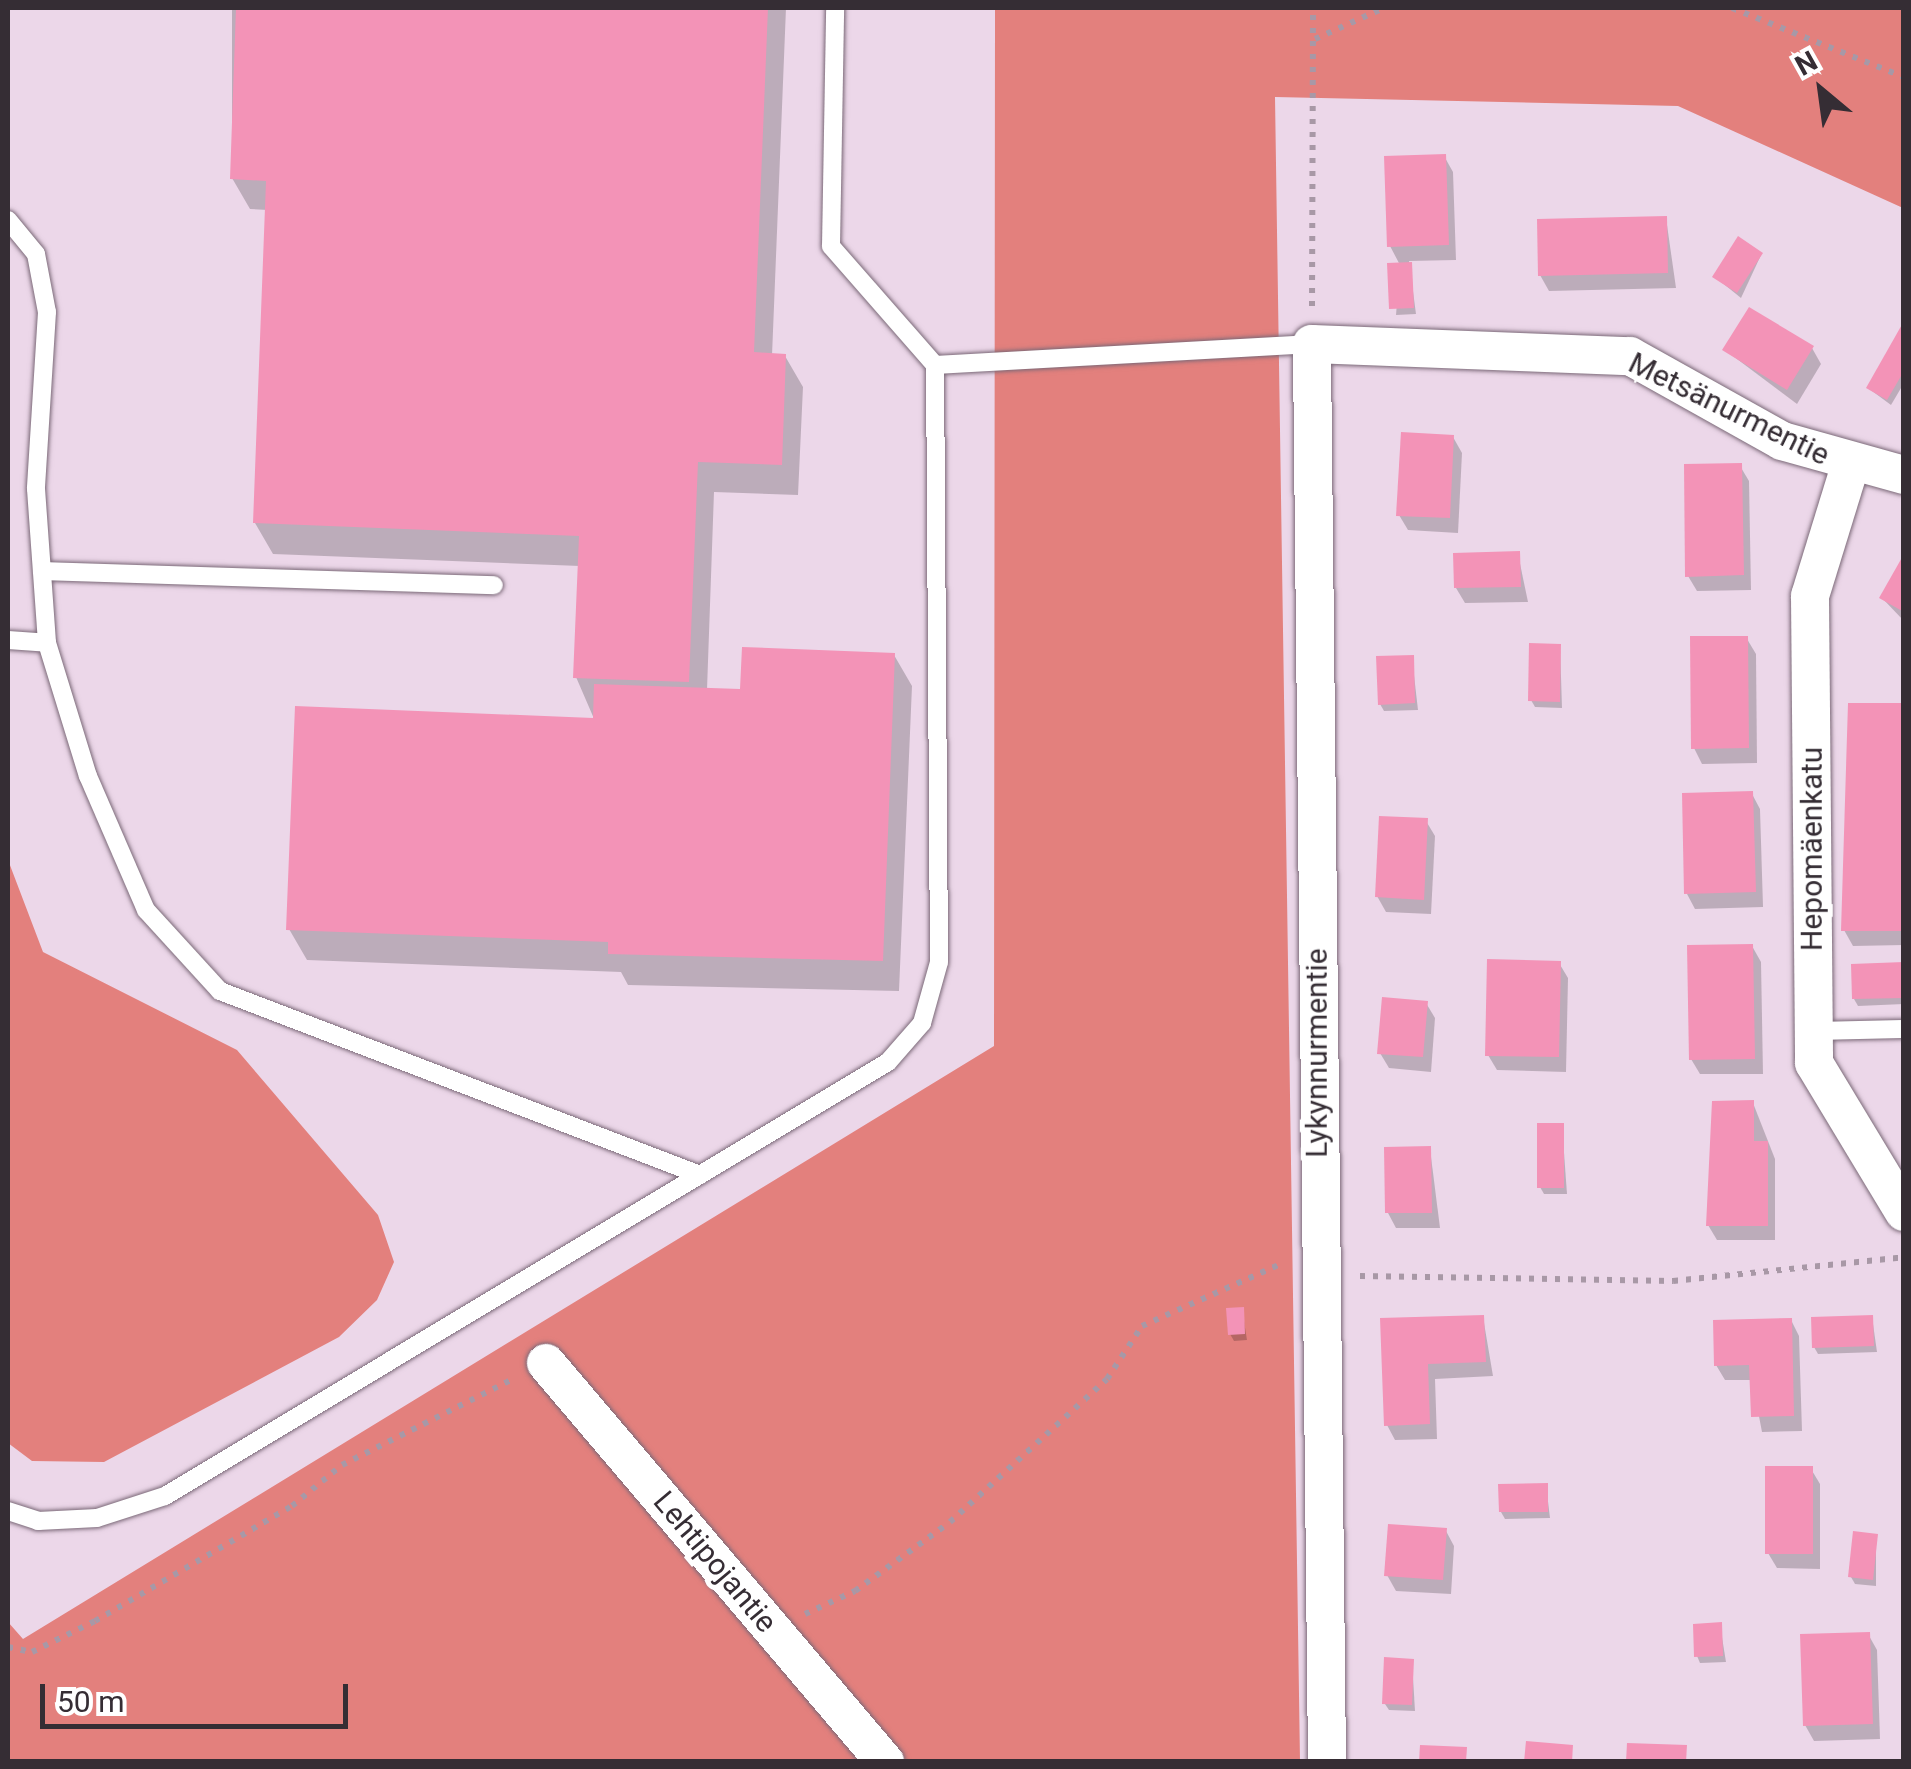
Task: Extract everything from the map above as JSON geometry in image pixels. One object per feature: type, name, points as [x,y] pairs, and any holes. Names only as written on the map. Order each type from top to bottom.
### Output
[{"type":"street","name":"Metsänurmentie","points":[[1312,344],[1630,356],[1782,441],[1850,466],[1904,475]]},
{"type":"street","name":"Lykynnurmentie","points":[[1312,344],[1318,1262],[1327,1762]]},
{"type":"street","name":"Hepomäenkatu","points":[[1850,466],[1810,596],[1814,1063],[1904,1212]]},
{"type":"street","name":"Lehtipojantie","points":[[552,1371],[884,1762]]},
{"type":"lane","points":[[8,1511],[38,1521],[97,1518],[165,1496],[888,1062],[922,1023],[939,962],[935,365],[832,246],[835,8]]},
{"type":"lane","points":[[8,220],[36,254],[47,312],[36,489],[47,643],[88,776],[146,910],[220,991],[700,1174]]},
{"type":"lane","points":[[935,365],[1312,344]]},
{"type":"lane","points":[[42,572],[494,585]]},
{"type":"lane","points":[[8,640],[47,643]]},
{"type":"lane","points":[[1814,1032],[1904,1029]]},
{"type":"path","points":[[1312,344],[1313,8]]},
{"type":"path","points":[[1315,39],[1384,8]]},
{"type":"path","points":[[1732,8],[1904,77]]},
{"type":"path","points":[[772,1630],[856,1592],[950,1522],[1107,1379],[1142,1326],[1318,1262],[1672,1281],[1904,1257]]},
{"type":"path","points":[[8,1647],[32,1652],[95,1621],[292,1506],[342,1466],[505,1380],[552,1371]]},
{"type":"shaded area","points":[[995,8],[1903,8],[1903,208],[1678,106],[1275,97],[1300,1761],[8,1761],[8,1622],[23,1639],[994,1046]]},
{"type":"shaded area","points":[[8,860],[43,952],[237,1050],[378,1215],[394,1262],[377,1300],[339,1337],[104,1462],[32,1461],[8,1443]]},
{"type":"building","points":[[236,8],[768,8],[754,352],[786,354],[782,465],[698,462],[689,682],[573,678],[579,536],[253,523],[266,181],[230,179]]},
{"type":"building","points":[[1446,154],[1449,245],[1387,247],[1384,156]]},
{"type":"building","points":[[1667,216],[1668,273],[1538,276],[1537,219]]},
{"type":"building","points":[[1738,236],[1763,253],[1737,293],[1712,277]]},
{"type":"building","points":[[1412,262],[1414,308],[1389,309],[1387,263]]},
{"type":"building","points":[[1749,307],[1814,346],[1787,390],[1722,350]]},
{"type":"building","points":[[1904,321],[1904,371],[1887,400],[1866,388]]},
{"type":"building","points":[[1401,432],[1454,435],[1450,518],[1396,516]]},
{"type":"building","points":[[1742,463],[1744,575],[1685,577],[1684,464]]},
{"type":"building","points":[[1520,551],[1521,587],[1454,588],[1453,553]]},
{"type":"building","points":[[1904,554],[1904,612],[1879,598]]},
{"type":"building","points":[[1690,636],[1748,636],[1749,748],[1691,749]]},
{"type":"building","points":[[1529,643],[1561,644],[1560,702],[1528,701]]},
{"type":"building","points":[[742,647],[895,653],[883,961],[608,954],[608,942],[286,930],[295,706],[593,718],[594,684],[740,689]]},
{"type":"building","points":[[1414,655],[1415,703],[1378,705],[1376,656]]},
{"type":"building","points":[[1848,703],[1904,703],[1904,931],[1841,931]]},
{"type":"building","points":[[1753,791],[1756,892],[1684,894],[1682,793]]},
{"type":"building","points":[[1379,816],[1428,818],[1424,900],[1375,897]]},
{"type":"building","points":[[1753,944],[1755,1059],[1689,1060],[1687,945]]},
{"type":"building","points":[[1487,959],[1561,961],[1559,1057],[1485,1056]]},
{"type":"building","points":[[1904,962],[1904,998],[1852,999],[1851,964]]},
{"type":"building","points":[[1382,997],[1428,1001],[1423,1057],[1377,1054]]},
{"type":"building","points":[[1754,1100],[1754,1141],[1768,1141],[1768,1226],[1706,1226],[1712,1101]]},
{"type":"building","points":[[1537,1123],[1564,1123],[1564,1188],[1537,1188]]},
{"type":"building","points":[[1431,1146],[1432,1213],[1385,1213],[1384,1147]]},
{"type":"building","points":[[1244,1307],[1245,1334],[1228,1335],[1226,1308]]},
{"type":"building","points":[[1484,1315],[1486,1362],[1428,1364],[1430,1424],[1384,1426],[1380,1318]]},
{"type":"building","points":[[1873,1315],[1874,1346],[1812,1348],[1811,1317]]},
{"type":"building","points":[[1792,1318],[1794,1416],[1751,1417],[1749,1365],[1714,1366],[1713,1320]]},
{"type":"building","points":[[1765,1466],[1813,1466],[1813,1554],[1765,1554]]},
{"type":"building","points":[[1548,1483],[1548,1512],[1499,1512],[1498,1484]]},
{"type":"building","points":[[1388,1524],[1447,1528],[1443,1580],[1384,1576]]},
{"type":"building","points":[[1853,1531],[1878,1534],[1873,1580],[1848,1577]]},
{"type":"building","points":[[1722,1622],[1723,1656],[1694,1657],[1693,1624]]},
{"type":"building","points":[[1870,1632],[1873,1724],[1803,1726],[1800,1634]]},
{"type":"building","points":[[1384,1657],[1414,1659],[1412,1705],[1382,1704]]},
{"type":"building","points":[[1526,1741],[1573,1745],[1572,1762],[1524,1762]]},
{"type":"building","points":[[1627,1743],[1687,1745],[1686,1762],[1626,1762]]},
{"type":"building","points":[[1420,1745],[1467,1747],[1466,1762],[1419,1762]]}]
